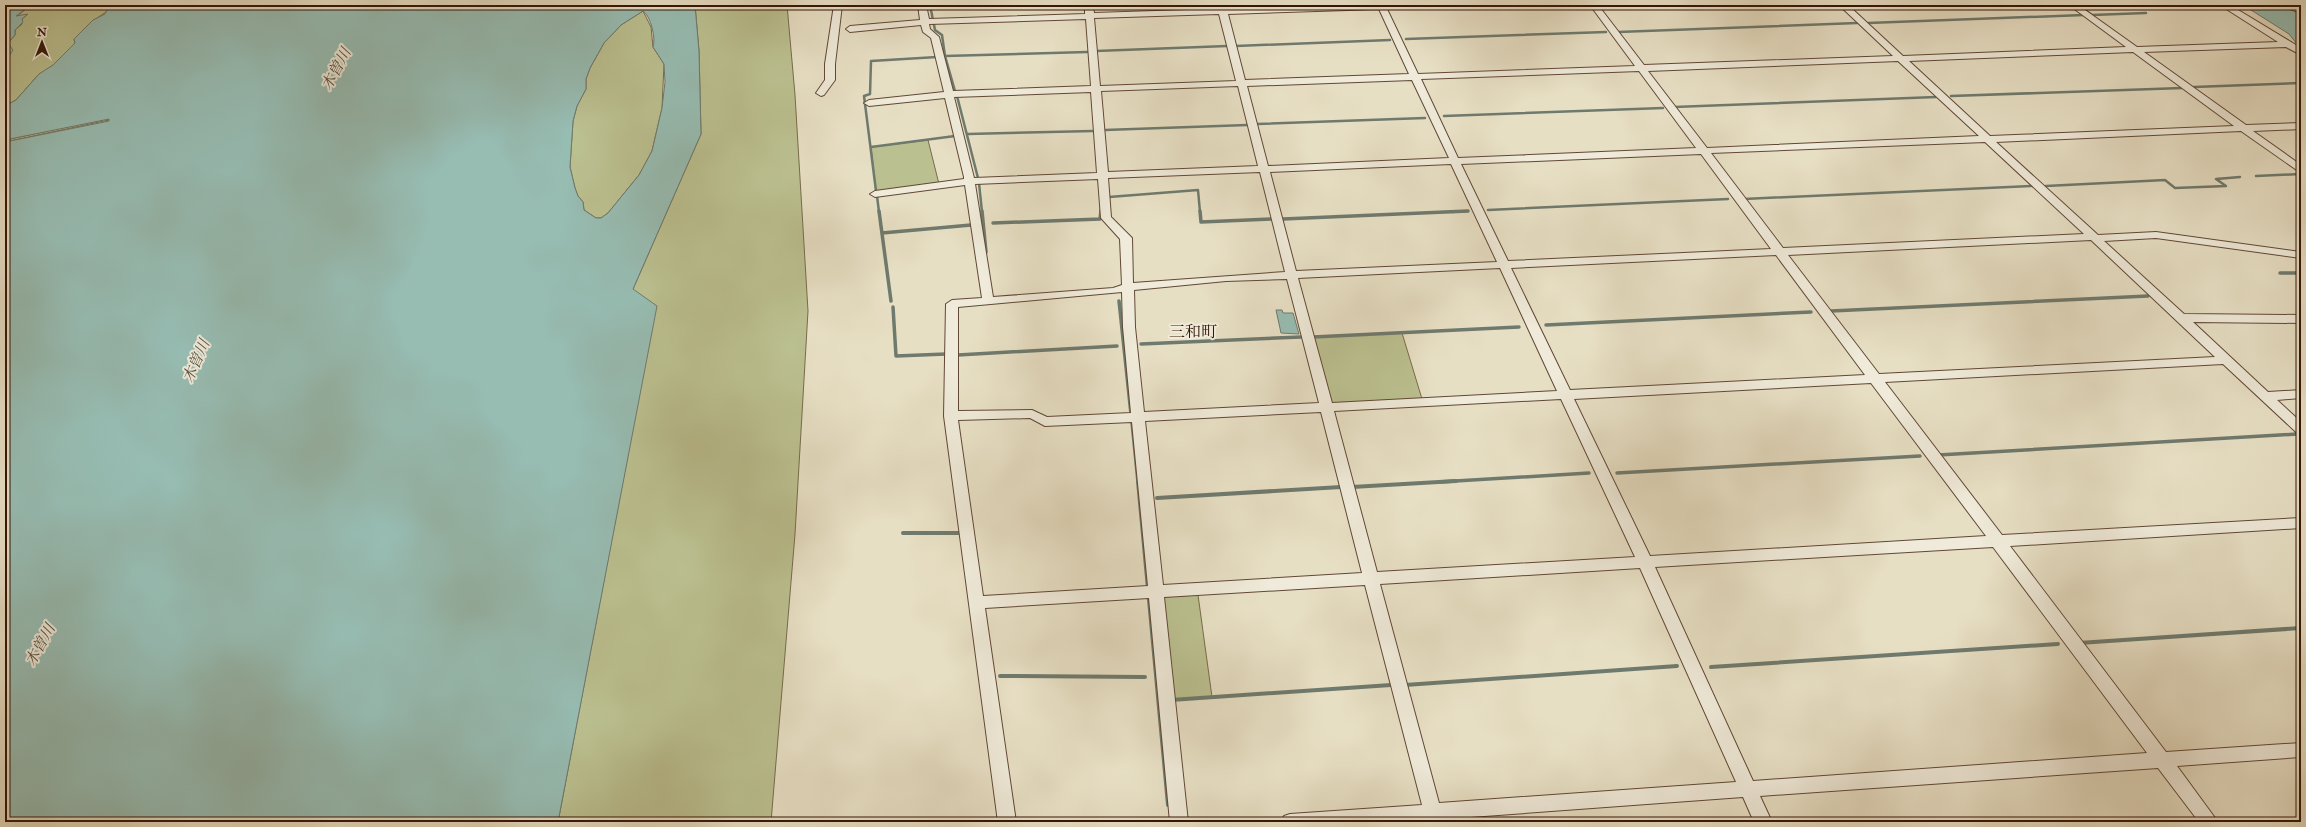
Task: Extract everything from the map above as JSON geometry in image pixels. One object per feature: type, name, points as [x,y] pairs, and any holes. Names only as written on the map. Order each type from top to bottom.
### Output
[{"type":"street","points":[[821,93],[830,80],[830,64],[838,5]]},
{"type":"street","points":[[922,5],[929,22],[926,30],[935,37],[948,95],[966,159],[979,260],[988,301]]},
{"type":"street","points":[[1089,5],[1106,218],[1126,238],[1126,287],[1138,418],[1150,591],[1179,822]]},
{"type":"street","points":[[850,29],[929,22],[1090,16],[1222,8],[1422,5]]},
{"type":"street","points":[[1594,5],[1639,68],[1704,150],[1872,379],[2158,760],[2209,822]]},
{"type":"street","points":[[1843,5],[2301,429]]},
{"type":"street","points":[[2073,5],[2301,170]]},
{"type":"street","points":[[2224,5],[2301,52]]},
{"type":"street","points":[[2288,5],[2301,10]]},
{"type":"street","points":[[1382,6],[1503,265],[1645,562],[1764,822]]},
{"type":"street","points":[[1222,8],[1433,816]]},
{"type":"street","points":[[869,103],[948,95],[1415,76],[2288,44]]},
{"type":"street","points":[[875,194],[969,181],[2301,126]]},
{"type":"street","points":[[1007,822],[978,602],[951,416],[952,304],[1115,291],[1126,287],[1291,274],[2156,235],[2299,257]]},
{"type":"street","points":[[2181,318],[2301,319]]},
{"type":"street","points":[[951,416],[1032,414],[1045,422],[1138,418],[2227,360]]},
{"type":"street","points":[[2265,396],[2301,394]]},
{"type":"street","points":[[978,602],[2301,523]]},
{"type":"street","points":[[1290,822],[1433,816],[1748,789],[2301,750]]},
{"type":"green space","points":[[31,5],[116,5],[90,23],[74,39],[75,43],[48,70],[39,74],[16,100],[5,106],[5,62],[10,46],[8,43],[15,35],[15,30],[22,24],[22,19],[27,15],[16,17]]},
{"type":"green space","points":[[695,5],[787,5],[795,95],[808,311],[795,534],[771,822],[558,822],[629,449],[633,289],[701,134],[699,51]]},
{"type":"green space","points":[[643,11],[651,27],[653,47],[664,64],[662,108],[652,151],[639,175],[608,213],[601,218],[596,218],[584,210],[583,202],[578,196],[575,188],[570,167],[573,121],[577,106],[586,89],[586,79],[590,68],[604,43],[621,25]]},
{"type":"green space","points":[[109,118],[109,120],[5,142],[5,140]]},
{"type":"green space","points":[[928,140],[939,184],[876,191],[871,147]]},
{"type":"green space","points":[[1402,333],[1422,399],[1330,403],[1313,337]]},
{"type":"green space","points":[[1198,595],[1212,697],[1170,700],[1162,597]]},
{"type":"water","points":[[5,5],[31,5],[16,16],[28,14],[22,19],[23,22],[15,30],[15,35],[8,43],[13,50],[5,62]]},
{"type":"water","name":"木曽川","points":[[116,5],[695,5],[699,51],[701,134],[633,289],[657,306],[558,822],[5,822],[5,142],[109,121],[109,119],[5,140],[5,106],[16,100],[39,74],[53,65],[75,43],[74,39],[93,20],[105,14],[108,8]],"holes":[[[643,11],[646,14],[652,28],[654,39],[653,47],[664,64],[665,82],[662,108],[652,151],[639,175],[608,213],[601,218],[596,218],[584,210],[583,202],[578,196],[575,188],[570,167],[573,121],[577,106],[586,89],[586,79],[590,68],[604,43],[621,25]]]},
{"type":"water","points":[[2240,5],[2284,5],[2301,12],[2301,49],[2289,34],[2251,10]]},
{"type":"water","points":[[1276,310],[1282,310],[1283,313],[1293,313],[1299,334],[1281,333]]},
{"type":"waterway","points":[[930,5],[935,30],[942,35],[945,56]]},
{"type":"waterway","points":[[2078,5],[2092,15],[2146,13]]},
{"type":"waterway","points":[[1868,23],[2084,15]]},
{"type":"waterway","points":[[1618,32],[1857,23]]},
{"type":"waterway","points":[[1406,39],[1606,32]]},
{"type":"waterway","points":[[1236,46],[1390,40]]},
{"type":"waterway","points":[[1096,51],[1227,46]]},
{"type":"waterway","points":[[945,56],[1087,52]]},
{"type":"waterway","points":[[945,56],[955,91]]},
{"type":"waterway","points":[[876,191],[864,96],[870,94],[871,61],[937,57]]},
{"type":"waterway","points":[[2194,87],[2301,83]]},
{"type":"waterway","points":[[1951,96],[2182,88]]},
{"type":"waterway","points":[[957,96],[978,178]]},
{"type":"waterway","points":[[1674,107],[1936,97]]},
{"type":"waterway","points":[[1444,116],[1663,108]]},
{"type":"waterway","points":[[1258,124],[1425,118]]},
{"type":"waterway","points":[[1105,130],[1247,125]]},
{"type":"waterway","points":[[968,134],[1093,131]]},
{"type":"waterway","points":[[871,147],[955,136]]},
{"type":"waterway","points":[[2256,176],[2300,174]]},
{"type":"waterway","points":[[2046,186],[2165,180],[2175,188],[2226,186],[2216,179],[2240,177]]},
{"type":"waterway","points":[[979,183],[982,212]]},
{"type":"waterway","points":[[1744,199],[2031,186]]},
{"type":"waterway","points":[[1109,197],[1198,190],[1200,212]]},
{"type":"waterway","points":[[877,196],[879,212]]},
{"type":"waterway","points":[[1488,210],[1728,199]]},
{"type":"waterway","points":[[879,211],[891,301]]},
{"type":"waterway","points":[[982,211],[986,252]]},
{"type":"waterway","points":[[993,223],[1100,219],[1101,211]]},
{"type":"waterway","points":[[1200,211],[1201,222],[1271,219]]},
{"type":"waterway","points":[[1283,219],[1468,211],[1452,212]]},
{"type":"waterway","points":[[882,233],[971,225]]},
{"type":"waterway","points":[[2280,273],[2301,273]]},
{"type":"waterway","points":[[1831,311],[2148,296]]},
{"type":"waterway","points":[[1119,301],[1131,414]]},
{"type":"waterway","points":[[893,307],[896,356],[946,354]]},
{"type":"waterway","points":[[1546,325],[1811,312]]},
{"type":"waterway","points":[[1313,337],[1519,327]]},
{"type":"waterway","points":[[1141,344],[1301,337]]},
{"type":"waterway","points":[[958,355],[1117,346]]},
{"type":"waterway","points":[[1132,422],[1138,482]]},
{"type":"waterway","points":[[1938,455],[2297,434]]},
{"type":"waterway","points":[[1617,473],[1920,456]]},
{"type":"waterway","points":[[1447,482],[1589,473]]},
{"type":"waterway","points":[[1138,481],[1168,805]]},
{"type":"waterway","points":[[1447,482],[1456,481]]},
{"type":"waterway","points":[[1439,482],[1447,482]]},
{"type":"waterway","points":[[1352,487],[1447,482]]},
{"type":"waterway","points":[[1157,498],[1341,487]]},
{"type":"waterway","points":[[903,533],[961,533]]},
{"type":"waterway","points":[[2079,643],[2301,628]]},
{"type":"waterway","points":[[1711,667],[2058,644]]},
{"type":"waterway","points":[[1405,685],[1677,666]]},
{"type":"waterway","points":[[1000,676],[1145,677]]},
{"type":"waterway","points":[[1171,700],[1391,685]]},
{"type":"district","name":"三和町","points":[[1193,331]]}]
